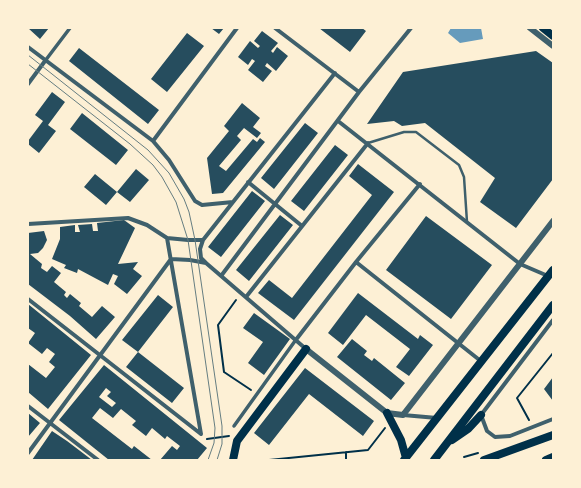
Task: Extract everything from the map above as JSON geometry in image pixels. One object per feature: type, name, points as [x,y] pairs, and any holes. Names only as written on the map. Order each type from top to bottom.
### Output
[{"type":"main road","points":[[543,28],[553,36]]},
{"type":"main road","points":[[405,459],[551,273]]},
{"type":"main road","points":[[435,458],[553,305]]},
{"type":"main road","points":[[233,460],[237,441],[306,349]]},
{"type":"main road","points":[[386,413],[401,440],[405,459]]},
{"type":"main road","points":[[443,449],[482,416]]},
{"type":"main road","points":[[484,460],[553,435]]},
{"type":"main road","points":[[546,460],[553,457]]},
{"type":"street","points":[[28,84],[70,28]]},
{"type":"street","points":[[153,141],[237,28]]},
{"type":"street","points":[[275,28],[359,92]]},
{"type":"street","points":[[221,276],[276,205],[359,92],[410,28]]},
{"type":"street","points":[[530,28],[553,46]]},
{"type":"street","points":[[28,47],[153,141],[169,160],[195,202],[202,205],[233,202]]},
{"type":"street","points":[[335,73],[203,240],[200,249],[201,258],[296,341],[386,413],[438,418]]},
{"type":"street","points":[[338,120],[520,264],[551,273]]},
{"type":"street","points":[[246,297],[368,143]]},
{"type":"street","points":[[248,182],[302,226]]},
{"type":"street","points":[[234,426],[356,262],[420,184]]},
{"type":"street","points":[[28,224],[128,218],[147,225],[167,238],[203,240]]},
{"type":"street","points":[[403,415],[553,221]]},
{"type":"street","points":[[28,299],[201,434],[167,238]]},
{"type":"street","points":[[171,258],[206,263]]},
{"type":"street","points":[[28,453],[171,258]]},
{"type":"street","points":[[356,262],[482,362]]},
{"type":"street","points":[[553,320],[482,416],[488,431],[495,437],[510,436],[553,419]]},
{"type":"street","points":[[28,406],[98,460]]},
{"type":"lane","points":[[368,143],[404,132],[416,132],[459,165],[464,177],[468,222]]},
{"type":"path","points":[[236,300],[218,325],[224,372],[257,394]]},
{"type":"path","points":[[532,428],[517,398],[553,352]]},
{"type":"path","points":[[269,460],[368,450],[387,426]]},
{"type":"path","points":[[215,438],[230,436]]},
{"type":"path","points":[[346,452],[346,460]]},
{"type":"water","points":[[451,28],[481,28],[483,39],[460,43],[448,33]]},
{"type":"building","points":[[28,28],[49,28],[40,39]]},
{"type":"building","points":[[211,28],[224,28],[219,34]]},
{"type":"building","points":[[319,28],[362,28],[366,31],[350,52]]},
{"type":"building","points":[[262,31],[278,43],[271,51],[273,53],[277,47],[288,56],[276,71],[267,63],[265,66],[272,71],[263,82],[248,70],[255,61],[252,59],[248,65],[238,57],[250,41],[258,48],[260,46],[254,41]]},
{"type":"building","points":[[187,33],[204,46],[167,92],[151,79]]},
{"type":"building","points":[[79,48],[159,110],[148,124],[69,61]]},
{"type":"building","points":[[536,51],[553,63],[553,179],[516,228],[480,202],[495,178],[425,123],[402,126],[394,121],[367,124],[403,72]]},
{"type":"building","points":[[52,92],[65,102],[48,125],[56,131],[39,153],[28,144],[28,141],[43,121],[35,115]]},
{"type":"building","points":[[242,103],[260,118],[253,127],[261,133],[257,138],[244,128],[237,136],[241,140],[219,166],[226,171],[253,139],[257,142],[260,138],[265,142],[223,193],[212,194],[207,158],[229,131],[224,126]]},
{"type":"building","points":[[82,113],[128,150],[116,165],[70,129]]},
{"type":"building","points":[[305,123],[318,133],[274,189],[261,178]]},
{"type":"building","points":[[335,145],[348,155],[304,211],[291,201]]},
{"type":"building","points":[[358,164],[394,192],[294,320],[258,293],[269,280],[292,298],[372,195],[349,176]]},
{"type":"building","points":[[136,169],[149,180],[130,202],[117,192]]},
{"type":"building","points":[[95,174],[117,192],[106,205],[84,187]]},
{"type":"building","points":[[252,191],[265,201],[221,257],[208,247]]},
{"type":"building","points":[[280,215],[293,225],[249,281],[236,270]]},
{"type":"building","points":[[426,216],[492,265],[451,319],[386,270]]},
{"type":"building","points":[[124,220],[135,228],[118,264],[138,262],[133,269],[142,276],[127,294],[114,284],[118,276],[113,274],[108,285],[78,269],[77,273],[64,268],[66,265],[52,259],[60,239],[60,227],[75,225],[75,232],[80,232],[78,225],[92,224],[93,231],[98,231],[97,223]]},
{"type":"building","points":[[44,231],[47,240],[43,248],[38,253],[30,254],[42,264],[41,268],[47,272],[52,266],[61,273],[54,282],[66,292],[64,295],[67,298],[70,294],[81,303],[79,306],[92,317],[102,306],[115,317],[96,339],[70,316],[28,284],[28,233]]},
{"type":"building","points":[[358,293],[418,339],[420,335],[433,345],[409,376],[396,367],[410,349],[366,315],[343,345],[328,333]]},
{"type":"building","points":[[158,295],[173,307],[138,352],[122,340]]},
{"type":"building","points":[[28,304],[91,355],[48,409],[28,392],[28,364],[46,378],[55,367],[49,362],[55,354],[47,348],[42,354],[28,343],[35,333],[28,328]]},
{"type":"building","points":[[254,313],[290,339],[264,375],[248,363],[263,342],[243,328]]},
{"type":"building","points":[[352,339],[367,351],[364,355],[372,361],[374,358],[405,383],[391,400],[337,357]]},
{"type":"building","points":[[138,352],[184,388],[172,403],[126,367]]},
{"type":"building","points":[[104,365],[207,448],[197,460],[160,460],[172,446],[177,450],[180,446],[167,436],[165,439],[152,428],[146,436],[132,425],[136,421],[121,409],[113,418],[100,408],[92,418],[132,449],[134,446],[152,460],[109,460],[59,420]],"holes":[[[106,388],[111,392],[107,396],[116,403],[112,407],[99,397]]]},
{"type":"building","points":[[305,368],[374,421],[363,436],[309,394],[269,445],[254,433]]},
{"type":"building","points":[[553,377],[553,401],[544,389]]},
{"type":"building","points":[[28,413],[40,423],[28,437]]},
{"type":"building","points":[[52,431],[67,441],[92,460],[32,460]]},
{"type":"tram line","points":[[28,55],[148,150],[169,173],[184,199],[189,212],[195,240],[222,426],[222,444],[217,460]]},
{"type":"tram line","points":[[28,64],[130,144],[153,165],[162,177],[176,202],[188,240],[215,428],[214,443],[208,460]]}]
